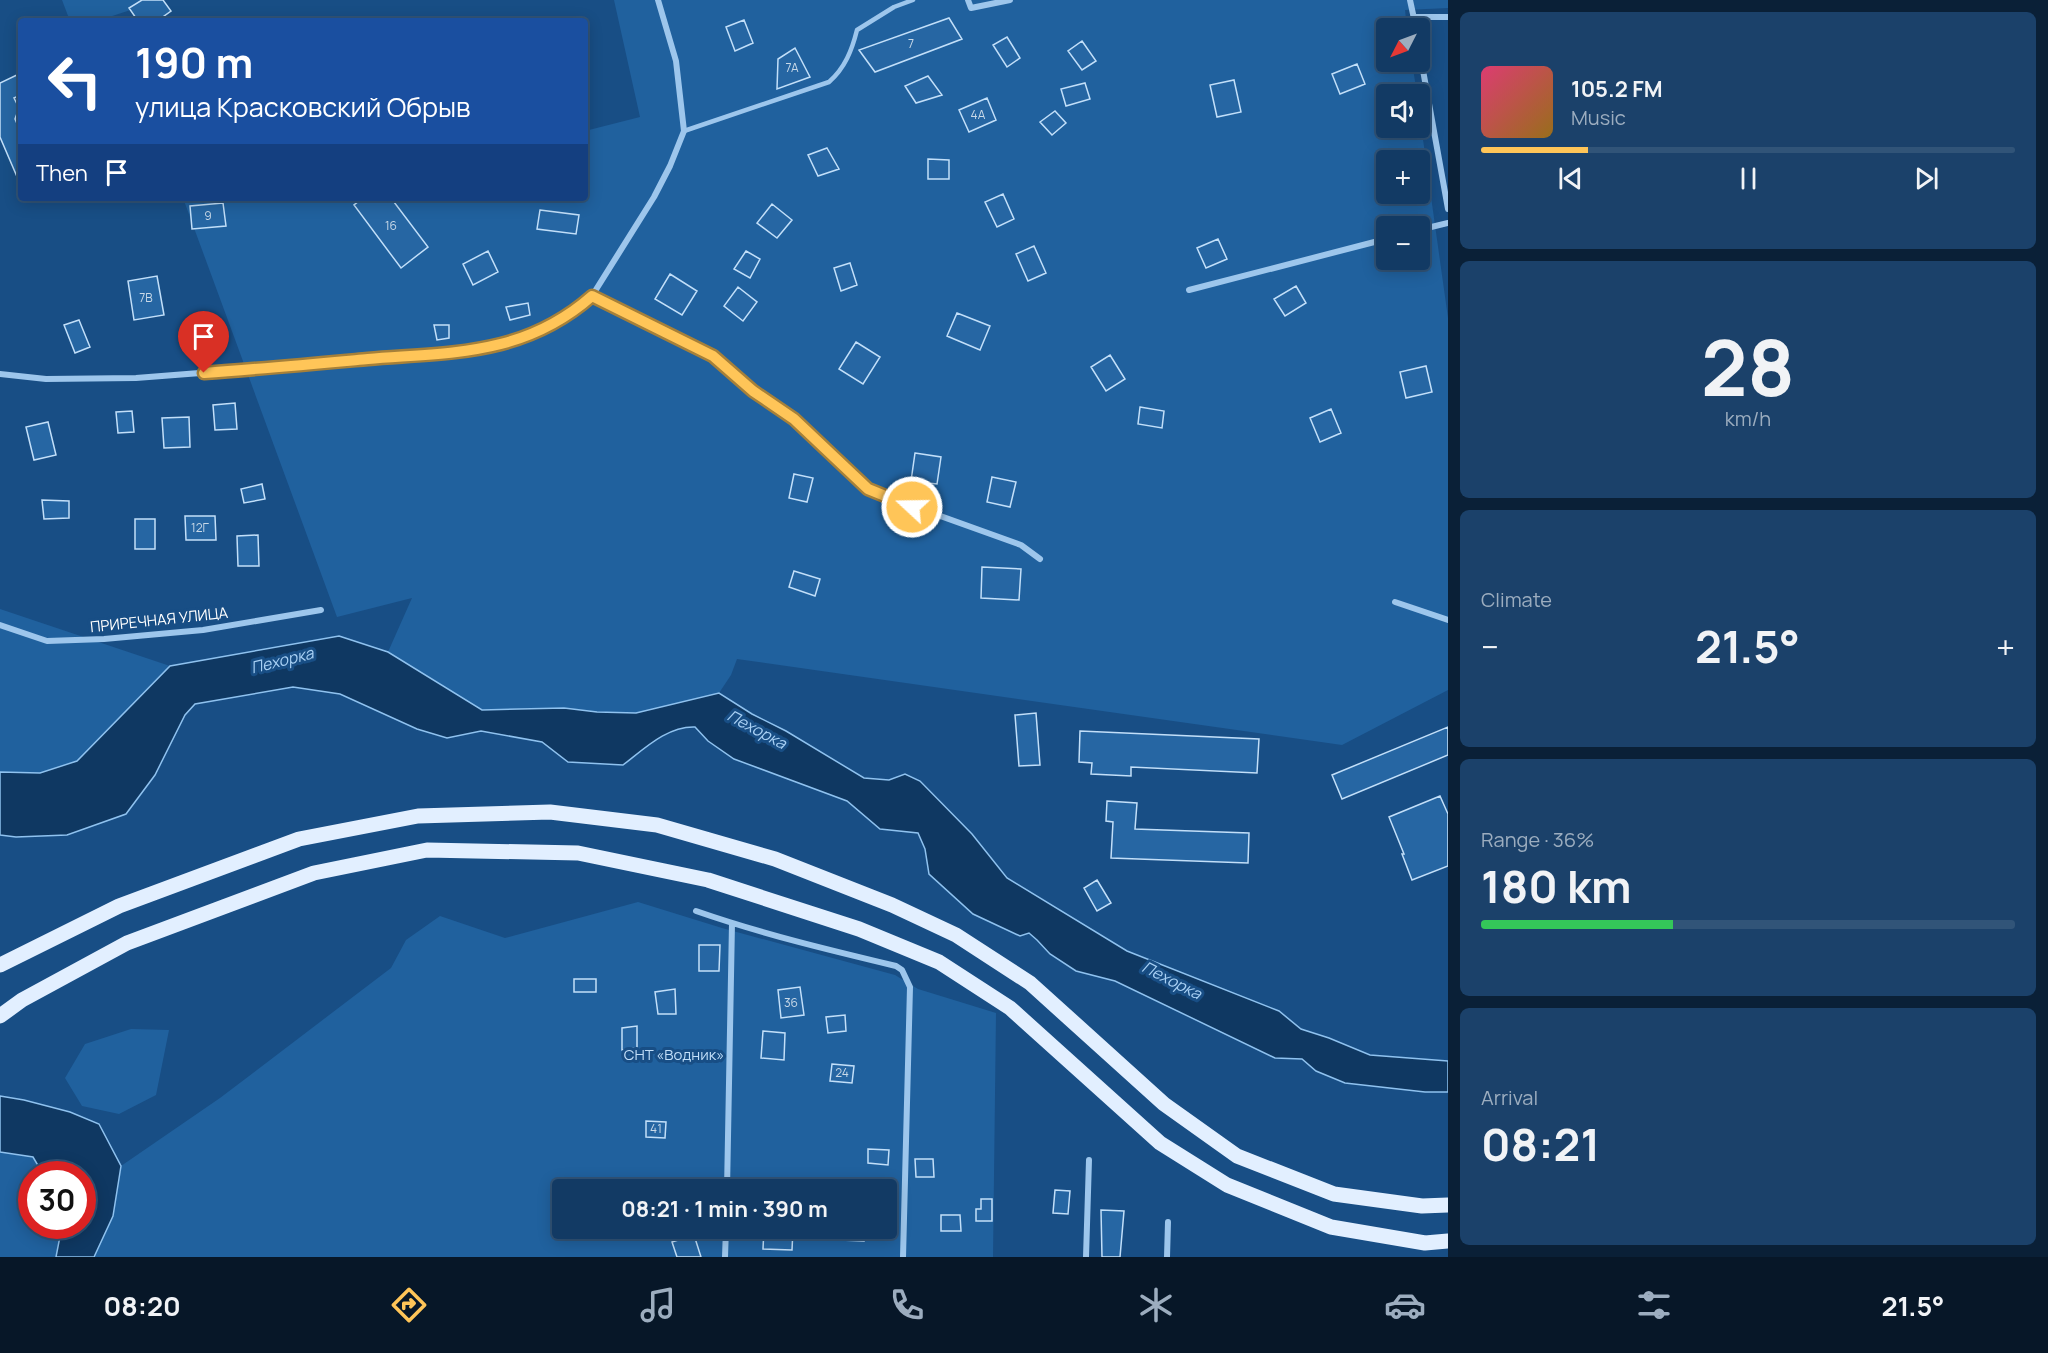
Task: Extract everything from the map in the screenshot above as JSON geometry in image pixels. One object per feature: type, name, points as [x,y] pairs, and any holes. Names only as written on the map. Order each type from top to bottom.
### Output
[{"type":"main road","points":[[0,966],[119,906],[299,839],[418,816],[550,812],[657,825],[775,859],[892,905],[956,935],[1030,983],[1164,1104],[1237,1156],[1334,1194],[1422,1206],[1448,1204]]},
{"type":"main road","points":[[0,1016],[22,1000],[127,943],[314,873],[427,850],[578,853],[708,880],[860,928],[939,962],[1010,1008],[1160,1143],[1227,1185],[1331,1227],[1425,1243],[1448,1241]]},
{"type":"street","points":[[0,374],[46,379],[135,378],[456,353],[500,346],[546,327],[592,296],[654,197],[684,131],[676,62],[658,0]]},
{"type":"street","points":[[968,0],[972,8],[1010,0]]},
{"type":"street","points":[[1410,0],[1413,17],[1448,17]]},
{"type":"street","points":[[1423,72],[1448,209]]},
{"type":"street","points":[[1430,227],[1448,223]]},
{"type":"street","points":[[1189,290],[1376,242]]},
{"type":"street","points":[[592,296],[713,356],[753,391],[794,419],[868,489],[1021,545],[1040,559]]},
{"type":"street","points":[[1395,602],[1448,620]]},
{"type":"street","name":"ПРИРЕЧНАЯ УЛИЦА","points":[[0,625],[47,641],[104,639],[203,630],[321,610]]},
{"type":"street","points":[[696,911],[802,943],[896,966],[902,970],[910,987],[903,1257]]},
{"type":"street","points":[[727,1179],[732,923]]},
{"type":"street","points":[[1086,1257],[1089,1160]]},
{"type":"street","points":[[1167,1257],[1168,1222]]},
{"type":"street","points":[[725,1257],[726,1239]]},
{"type":"lane","points":[[684,131],[829,82],[838,75],[851,52],[857,30],[894,7],[913,0]]},
{"type":"green space","points":[[62,0],[161,0],[106,18],[69,18]]},
{"type":"green space","points":[[614,0],[1448,0],[1448,8],[1405,10],[1406,18],[1376,18],[1376,72],[1414,72],[1415,84],[1376,84],[1376,138],[1423,138],[1424,150],[1376,150],[1376,204],[1430,204],[1430,190],[1448,318],[1448,690],[1342,745],[737,659],[731,675],[719,693],[636,713],[564,708],[482,710],[388,652],[412,598],[337,617],[184,201],[588,201],[588,130],[640,117]]},
{"type":"green space","points":[[0,609],[170,666],[77,761],[40,773],[0,772]]},
{"type":"green space","name":"СНТ «Водник»","points":[[638,902],[722,928],[895,975],[918,989],[996,1013],[993,1257],[94,1257],[113,1216],[121,1166],[220,1098],[391,968],[406,940],[440,916],[505,938]]},
{"type":"green space","points":[[131,1029],[169,1030],[156,1095],[119,1114],[82,1106],[65,1078],[85,1044]]},
{"type":"green space","points":[[0,1152],[44,1160],[18,1161],[18,1239],[59,1239],[56,1257],[0,1257]]},
{"type":"water","name":"Пехорка","points":[[339,636],[388,652],[482,710],[564,708],[636,713],[719,693],[864,778],[889,780],[905,774],[920,781],[972,834],[1007,878],[1127,951],[1279,1011],[1301,1029],[1370,1055],[1448,1061],[1448,1092],[1425,1092],[1345,1083],[1316,1071],[1302,1059],[1275,1058],[1115,981],[1076,971],[1050,954],[1029,933],[1020,936],[973,914],[929,874],[925,849],[918,833],[880,829],[847,801],[734,759],[708,741],[695,727],[665,734],[623,765],[568,762],[542,742],[481,731],[447,738],[417,729],[340,694],[293,687],[195,704],[185,715],[155,775],[126,814],[67,835],[16,837],[0,835],[0,772],[40,773],[77,761],[170,666]]},
{"type":"water","points":[[0,1096],[70,1112],[99,1124],[121,1166],[113,1216],[94,1257],[56,1257],[59,1239],[96,1239],[96,1161],[35,1161],[33,1157],[0,1152]]},
{"type":"building","points":[[142,0],[163,0],[171,11],[161,18],[136,18],[129,8]]},
{"type":"building","points":[[949,18],[962,39],[875,72],[859,50]]},
{"type":"building","points":[[744,20],[753,43],[735,51],[726,27]]},
{"type":"building","points":[[1007,37],[1020,58],[1007,67],[993,45]]},
{"type":"building","points":[[1082,41],[1096,61],[1082,70],[1068,51]]},
{"type":"building","points":[[795,48],[810,77],[777,89],[778,59]]},
{"type":"building","points":[[1357,64],[1365,84],[1340,94],[1332,74]]},
{"type":"building","points":[[18,74],[18,96],[14,98],[18,106],[15,119],[18,126],[18,179],[0,137],[0,83]]},
{"type":"building","points":[[928,76],[942,95],[916,103],[905,86]]},
{"type":"building","points":[[1234,80],[1241,112],[1217,117],[1210,85]]},
{"type":"building","points":[[1085,83],[1090,99],[1066,106],[1061,89]]},
{"type":"building","points":[[987,98],[996,120],[969,132],[959,110]]},
{"type":"building","points":[[1055,111],[1066,123],[1052,135],[1040,122]]},
{"type":"building","points":[[827,148],[839,169],[818,176],[808,155]]},
{"type":"building","points":[[928,159],[949,160],[949,179],[928,179]]},
{"type":"building","points":[[1003,194],[1014,219],[997,227],[985,202]]},
{"type":"building","points":[[359,201],[393,201],[428,247],[401,268],[354,205]]},
{"type":"building","points":[[223,203],[226,226],[192,229],[190,206]]},
{"type":"building","points":[[772,204],[792,220],[777,238],[757,223]]},
{"type":"building","points":[[540,210],[579,215],[576,234],[537,229]]},
{"type":"building","points":[[1218,239],[1227,259],[1206,268],[1197,248]]},
{"type":"building","points":[[1034,246],[1046,273],[1028,281],[1016,254]]},
{"type":"building","points":[[488,251],[498,272],[473,285],[463,264]]},
{"type":"building","points":[[746,251],[760,259],[750,278],[734,269]]},
{"type":"building","points":[[850,263],[857,285],[841,291],[834,268]]},
{"type":"building","points":[[670,274],[697,291],[682,315],[655,299]]},
{"type":"building","points":[[157,276],[164,315],[134,320],[128,281]]},
{"type":"building","points":[[1296,286],[1306,303],[1285,316],[1274,299]]},
{"type":"building","points":[[738,287],[757,302],[743,321],[724,306]]},
{"type":"building","points":[[528,303],[530,315],[510,320],[506,307]]},
{"type":"building","points":[[957,313],[990,326],[980,350],[947,336]]},
{"type":"building","points":[[79,320],[90,347],[75,353],[64,325]]},
{"type":"building","points":[[434,325],[449,325],[449,338],[437,340]]},
{"type":"building","points":[[856,342],[880,357],[863,384],[839,369]]},
{"type":"building","points":[[1110,355],[1125,379],[1106,391],[1091,367]]},
{"type":"building","points":[[1426,366],[1432,392],[1406,398],[1400,372]]},
{"type":"building","points":[[235,403],[237,429],[215,430],[213,405]]},
{"type":"building","points":[[1140,407],[1164,411],[1162,428],[1138,424]]},
{"type":"building","points":[[1331,409],[1341,433],[1320,442],[1310,418]]},
{"type":"building","points":[[132,411],[134,432],[118,433],[116,412]]},
{"type":"building","points":[[189,417],[190,447],[164,448],[162,418]]},
{"type":"building","points":[[48,422],[56,455],[34,460],[26,427]]},
{"type":"building","points":[[915,453],[941,457],[937,484],[911,481]]},
{"type":"building","points":[[794,474],[813,478],[807,502],[789,498]]},
{"type":"building","points":[[992,477],[1016,482],[1010,507],[987,502]]},
{"type":"building","points":[[262,484],[265,499],[244,503],[241,489]]},
{"type":"building","points":[[42,500],[69,501],[69,518],[44,519]]},
{"type":"building","points":[[185,516],[215,516],[216,540],[186,540]]},
{"type":"building","points":[[135,519],[155,519],[155,549],[135,549]]},
{"type":"building","points":[[258,535],[259,566],[238,566],[237,536]]},
{"type":"building","points":[[982,567],[1021,569],[1019,600],[981,598]]},
{"type":"building","points":[[794,571],[820,579],[815,596],[789,587]]},
{"type":"building","points":[[1036,713],[1040,765],[1019,766],[1015,715]]},
{"type":"building","points":[[1448,727],[1448,755],[1342,799],[1332,775]]},
{"type":"building","points":[[1080,731],[1259,739],[1257,773],[1131,767],[1131,776],[1091,774],[1092,763],[1079,762]]},
{"type":"building","points":[[1440,796],[1448,814],[1448,866],[1412,880],[1389,817]]},
{"type":"building","points":[[1107,801],[1137,803],[1135,829],[1249,833],[1248,863],[1111,858],[1113,822],[1106,821]]},
{"type":"building","points":[[1097,880],[1111,903],[1097,911],[1084,888]]},
{"type":"building","points":[[699,945],[720,945],[719,971],[699,971]]},
{"type":"building","points":[[574,979],[596,979],[596,992],[574,992]]},
{"type":"building","points":[[800,987],[804,1015],[781,1018],[778,990]]},
{"type":"building","points":[[675,989],[676,1014],[658,1014],[655,992]]},
{"type":"building","points":[[845,1015],[846,1031],[828,1033],[826,1017]]},
{"type":"building","points":[[637,1026],[637,1048],[622,1050],[622,1028]]},
{"type":"building","points":[[763,1031],[785,1033],[784,1060],[761,1058]]},
{"type":"building","points":[[832,1064],[854,1066],[852,1083],[830,1081]]},
{"type":"building","points":[[646,1121],[666,1122],[665,1138],[646,1137]]},
{"type":"building","points":[[868,1149],[889,1150],[888,1165],[868,1163]]},
{"type":"building","points":[[915,1159],[933,1159],[934,1177],[916,1177]]},
{"type":"building","points":[[1055,1190],[1070,1191],[1068,1214],[1053,1213]]},
{"type":"building","points":[[981,1199],[992,1199],[992,1221],[976,1221],[976,1209],[981,1209]]},
{"type":"building","points":[[1101,1210],[1124,1211],[1120,1257],[1102,1257]]},
{"type":"building","points":[[941,1215],[960,1215],[961,1231],[941,1231]]},
{"type":"building","points":[[695,1239],[701,1257],[677,1257],[672,1242]]},
{"type":"building","points":[[763,1239],[793,1239],[792,1250],[763,1249]]},
{"type":"building","points":[[864,1239],[864,1241],[840,1240]]},
{"type":"route","points":[[204,373],[456,353],[500,346],[546,327],[592,296],[713,356],[753,391],[794,419],[868,489],[912,507]]}]
